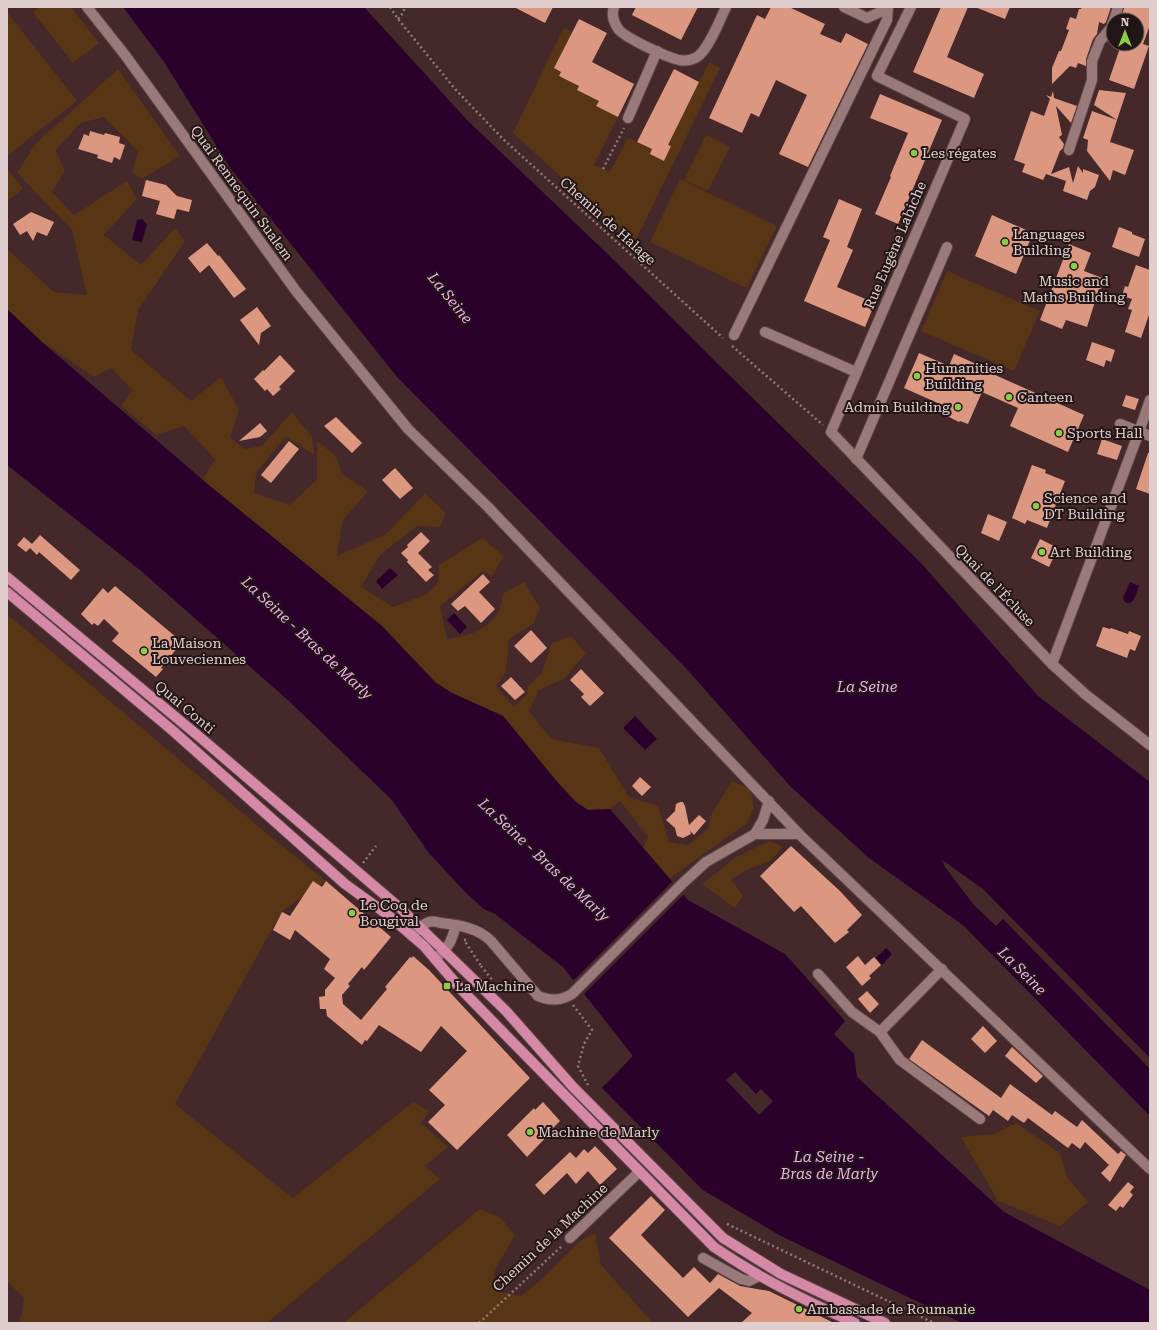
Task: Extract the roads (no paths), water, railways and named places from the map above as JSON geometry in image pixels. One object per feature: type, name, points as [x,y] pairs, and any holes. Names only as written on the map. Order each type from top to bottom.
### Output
[{"type":"main road","name":"Quai Conti","points":[[7,577],[344,859],[400,908],[506,1010],[573,1087],[723,1238],[781,1274],[885,1323]]},
{"type":"main road","name":"Quai Conti","points":[[7,592],[172,730],[345,884],[388,915],[424,946],[475,1004],[714,1247],[741,1266],[759,1276],[813,1304],[855,1323]]},
{"type":"street","name":"Quai Rennequin Sualem","points":[[88,7],[125,55],[296,291],[408,429],[488,507],[799,834],[1150,1169]]},
{"type":"street","points":[[614,7],[612,12],[614,22],[618,29],[630,38],[680,60],[691,60],[698,56],[706,47],[726,7]]},
{"type":"street","points":[[732,339],[886,20],[886,8],[867,18],[844,7]]},
{"type":"street","name":"Rue Eugène Labiche","points":[[830,432],[965,119],[877,76],[911,7]]},
{"type":"street","points":[[1069,150],[1092,80],[1092,61],[1100,41],[1105,35]]},
{"type":"street","points":[[628,118],[657,51]]},
{"type":"street","points":[[856,459],[947,247]]},
{"type":"street","points":[[765,332],[856,372]]},
{"type":"street","points":[[1052,664],[1150,400]]},
{"type":"street","points":[[1120,424],[1150,436]]},
{"type":"street","name":"Quai de l'Écluse","points":[[830,432],[1052,664],[1084,694],[1150,745]]},
{"type":"street","points":[[755,834],[763,820],[769,801]]},
{"type":"street","points":[[412,936],[420,927],[429,921],[476,930],[485,935],[538,996],[548,1000],[557,1000],[569,995],[706,862],[755,834],[799,834]]},
{"type":"street","points":[[435,959],[445,951],[450,943],[456,925]]},
{"type":"street","points":[[880,1032],[942,969]]},
{"type":"street","points":[[818,974],[852,1012],[880,1032],[900,1060],[980,1119]]},
{"type":"street","name":"Chemin de la Machine","points":[[570,1238],[639,1172]]},
{"type":"street","points":[[703,1258],[741,1279],[749,1281],[759,1276]]},
{"type":"water","name":"La Seine","points":[[123,7],[364,7],[467,120],[616,262],[921,563],[1038,696],[1150,782],[1150,1058],[983,889],[942,860],[945,867],[973,904],[996,926],[1003,919],[1150,1069],[1150,1116],[964,926],[869,858],[790,786],[685,667],[398,378],[231,169],[164,62]]},
{"type":"water","points":[[142,219],[147,224],[142,242],[132,240],[137,220]]},
{"type":"water","name":"La Seine - Bras de Marly","points":[[7,309],[42,342],[210,486],[382,626],[435,682],[452,693],[503,716],[559,784],[576,802],[588,810],[610,809],[688,900],[785,954],[845,1021],[834,1034],[854,1054],[857,1077],[1004,1212],[1150,1290],[1150,1323],[962,1323],[781,1236],[703,1190],[602,1088],[633,1056],[563,967],[495,914],[484,909],[467,894],[429,853],[391,799],[290,702],[140,570],[7,465]],"holes":[[[735,1072],[756,1094],[761,1089],[773,1101],[759,1115],[726,1080]]]},
{"type":"water","points":[[390,568],[398,575],[382,589],[376,581]]},
{"type":"water","points":[[1130,582],[1139,586],[1133,601],[1128,603],[1125,602],[1123,598]]},
{"type":"water","points":[[454,613],[467,627],[460,634],[447,620]]},
{"type":"water","points":[[635,716],[657,739],[645,750],[623,728]]},
{"type":"water","points":[[886,948],[892,954],[882,965],[876,958]]},
{"type":"place","name":"Les régates","points":[[914,153]]},
{"type":"place","name":"Languages Building","points":[[1005,242]]},
{"type":"place","name":"Music and Maths Building","points":[[1074,266]]},
{"type":"place","name":"Humanities Building","points":[[917,376]]},
{"type":"place","name":"Canteen","points":[[1009,397]]},
{"type":"place","name":"Admin Building","points":[[958,407]]},
{"type":"place","name":"Sports Hall","points":[[1059,433]]},
{"type":"place","name":"Science and DT Building","points":[[1036,506]]},
{"type":"place","name":"Art Building","points":[[1042,552]]},
{"type":"place","name":"La Maison Louveciennes","points":[[144,651]]},
{"type":"place","name":"Le Coq de Bougival","points":[[352,913]]},
{"type":"place","name":"La Machine","points":[[447,986]]},
{"type":"place","name":"Machine de Marly","points":[[530,1132]]},
{"type":"place","name":"Ambassade de Roumanie","points":[[799,1309]]}]
